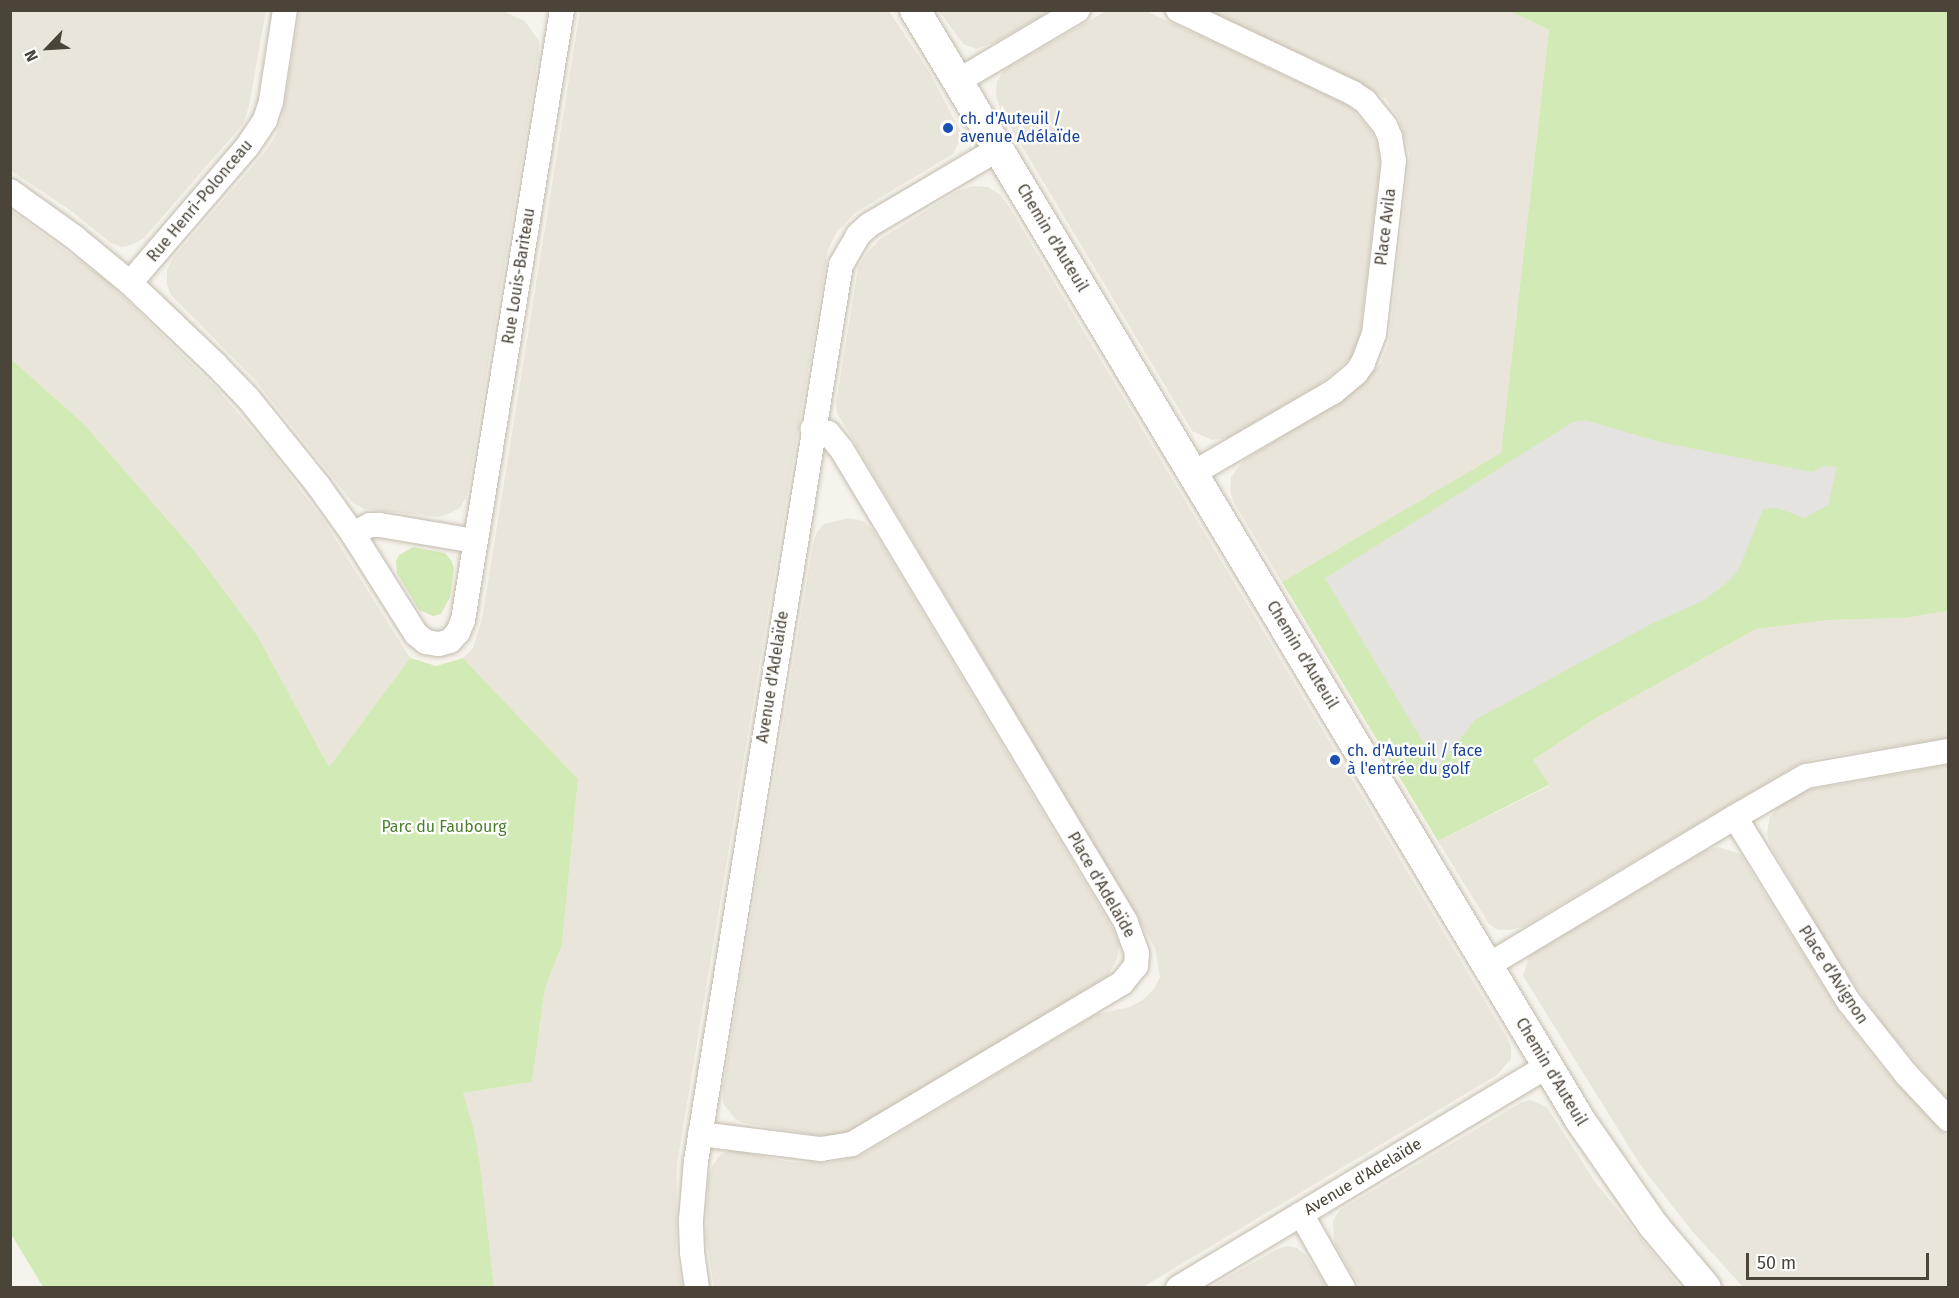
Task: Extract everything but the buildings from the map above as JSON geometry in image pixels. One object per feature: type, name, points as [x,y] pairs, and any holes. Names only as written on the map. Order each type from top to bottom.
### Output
[{"type":"street","name":"Rue Henri-Polonceau","points":[[130,283],[257,134],[271,101],[285,10]]},
{"type":"street","name":"Chemin d'Auteuil","points":[[915,10],[1547,1066],[1628,1192],[1706,1287]]},
{"type":"street","points":[[958,81],[1078,10]]},
{"type":"street","name":"Place Avila","points":[[1178,10],[1353,93],[1365,101],[1384,126],[1392,143],[1394,161],[1374,334],[1356,373],[1334,392],[1193,473]]},
{"type":"street","name":"Rue Louis-Bariteau","points":[[10,191],[74,237],[130,283],[248,398],[318,484],[353,534],[416,634],[426,642],[439,644],[450,641],[458,632],[463,620],[559,11]]},
{"type":"street","name":"Avenue d'Adelaïde","points":[[697,1287],[692,1252],[691,1220],[700,1134],[836,285],[849,248],[858,235],[884,215],[998,149]]},
{"type":"street","name":"Place d'Adelaïde","points":[[700,1134],[821,1149],[852,1144],[1122,983],[1136,966],[1137,953],[1126,922],[842,450],[828,434],[813,429]]},
{"type":"street","points":[[353,534],[370,525],[380,525],[475,541]]},
{"type":"street","points":[[1487,966],[1806,776],[1948,751]]},
{"type":"street","name":"Place d'Avignon","points":[[1735,818],[1850,1002],[1906,1074],[1948,1119]]},
{"type":"street","name":"Avenue d'Adelaïde","points":[[1178,1287],[1547,1066]]},
{"type":"street","points":[[1301,1214],[1344,1287]]},
{"type":"shaded area","points":[[1108,10],[1144,10],[1348,105],[1370,129],[1378,147],[1380,164],[1360,335],[1355,354],[1319,385],[1227,438],[1212,440],[1192,431],[1001,111],[996,96],[997,82],[1004,70]]},
{"type":"shaded area","points":[[10,11],[266,11],[249,106],[243,124],[144,238],[134,244],[122,247],[111,243],[70,210],[11,171]]},
{"type":"shaded area","points":[[300,11],[503,11],[525,21],[539,41],[539,53],[467,495],[460,508],[438,517],[364,509],[353,503],[255,380],[171,295],[167,284],[167,270],[173,258],[266,151],[276,135],[282,118]]},
{"type":"shaded area","points":[[580,11],[889,11],[928,70],[960,130],[958,144],[953,154],[855,213],[836,233],[828,249],[677,1164],[676,1255],[682,1287],[494,1287],[480,1164],[463,1093],[532,1082],[545,988],[562,945],[578,779],[463,658],[473,648],[482,619]]},
{"type":"shaded area","points":[[939,11],[1050,11],[996,42],[976,49],[963,44]]},
{"type":"shaded area","points":[[1208,11],[1510,11],[1549,30],[1501,454],[1282,582],[1234,503],[1230,491],[1231,477],[1243,461],[1350,395],[1381,363],[1389,342],[1410,155],[1399,119],[1386,99],[1336,70]]},
{"type":"shaded area","points":[[973,186],[988,187],[1001,195],[1008,205],[1506,1036],[1511,1047],[1511,1059],[1497,1075],[1143,1287],[714,1287],[706,1238],[708,1181],[712,1166],[720,1155],[730,1151],[740,1151],[789,1162],[827,1163],[860,1156],[1097,1014],[1130,1007],[1143,1000],[1154,989],[1160,977],[1155,948],[837,413],[836,403],[858,268],[867,253],[880,239],[958,191]]},
{"type":"shaded area","points":[[10,210],[106,280],[219,391],[273,454],[324,521],[410,658],[329,767],[257,635],[193,549],[84,424],[11,359]]},
{"type":"shaded area","points":[[1585,420],[1660,442],[1812,472],[1824,466],[1837,467],[1828,505],[1804,518],[1778,508],[1763,509],[1738,571],[1724,585],[1704,600],[1651,624],[1475,720],[1438,767],[1325,578],[1573,422]]},
{"type":"shaded area","points":[[850,518],[863,521],[873,530],[1113,929],[1119,945],[1117,959],[1107,977],[854,1129],[839,1136],[829,1137],[744,1123],[735,1119],[723,1103],[723,1088],[813,543],[817,532],[824,524]]},
{"type":"shaded area","points":[[1948,611],[1948,738],[1814,759],[1797,765],[1523,927],[1509,930],[1498,930],[1489,924],[1438,841],[1549,786],[1533,760],[1596,718],[1756,629],[1828,620],[1904,618]]},
{"type":"shaded area","points":[[1948,765],[1948,1101],[1883,1024],[1834,955],[1769,843],[1767,832],[1770,817],[1780,805],[1808,790]]},
{"type":"shaded area","points":[[1718,847],[1740,854],[1840,1014],[1884,1070],[1948,1137],[1948,1287],[1743,1287],[1693,1232],[1641,1166],[1523,976],[1529,956],[1705,851]]},
{"type":"shaded area","points":[[1530,1100],[1547,1107],[1595,1182],[1680,1287],[1360,1287],[1334,1243],[1333,1220],[1340,1210],[1520,1103]]},
{"type":"shaded area","points":[[1287,1246],[1297,1248],[1307,1256],[1326,1287],[1211,1287],[1275,1250]]},
{"type":"green space","points":[[1510,11],[1948,11],[1948,611],[1904,618],[1828,620],[1756,629],[1596,718],[1533,760],[1549,785],[1438,841],[1282,582],[1501,453],[1549,30]]},
{"type":"green space","name":"Parc du Faubourg","points":[[11,359],[84,424],[193,549],[257,635],[329,767],[410,658],[436,666],[463,658],[578,779],[562,945],[545,988],[532,1082],[463,1093],[473,1127],[480,1164],[494,1287],[43,1287],[11,1234]]},
{"type":"green space","points":[[413,547],[445,553],[451,560],[454,568],[450,597],[441,614],[433,616],[419,610],[397,573],[396,561],[399,555]]},
{"type":"place","name":"ch. d'Auteuil / avenue Adélaïde","points":[[948,128]]},
{"type":"place","name":"ch. d'Auteuil / face à l'entrée du golf","points":[[1335,760]]}]
